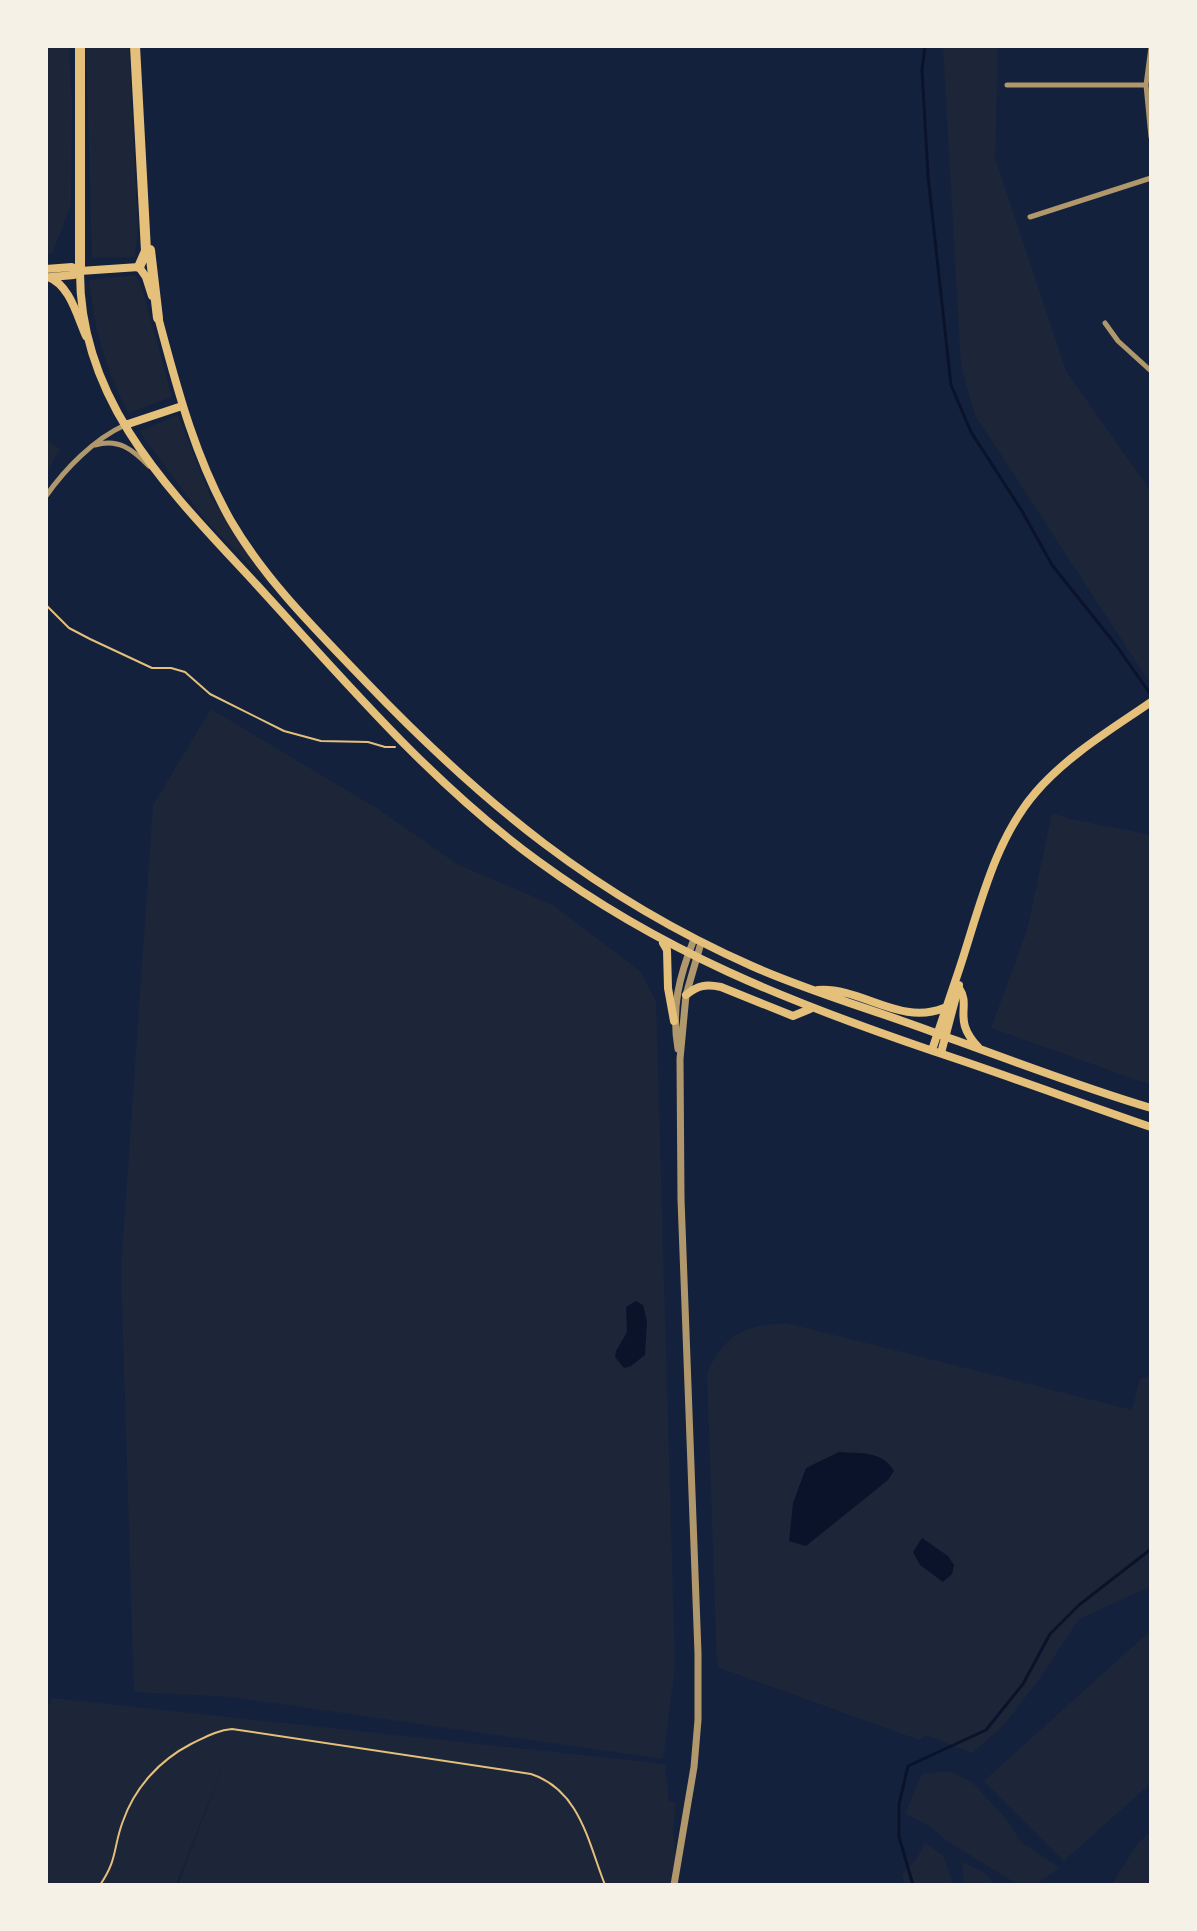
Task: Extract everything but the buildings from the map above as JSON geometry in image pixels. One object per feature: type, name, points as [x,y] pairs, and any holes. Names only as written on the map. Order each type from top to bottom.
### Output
[{"type":"highway","points":[[80,46],[80,271]]},
{"type":"highway","points":[[135,46],[146,232],[146,254],[139,267]]},
{"type":"highway","points":[[146,232],[158,318]]},
{"type":"main road","points":[[47,274],[72,267],[80,271],[139,267],[146,277],[196,446],[220,499],[261,566],[419,738],[480,793],[556,854],[606,889],[698,941],[768,973],[1151,1108]]},
{"type":"main road","points":[[80,271],[94,355]]},
{"type":"main road","points":[[47,274],[67,293],[125,425],[157,476],[404,746],[447,787],[538,861],[600,904],[662,941],[811,1008],[1151,1127]]},
{"type":"main road","points":[[125,425],[182,406]]},
{"type":"main road","points":[[942,1035],[944,1008],[987,886],[1020,813],[1036,791],[1062,765],[1151,702]]},
{"type":"main road","points":[[662,941],[667,950],[668,988],[674,1021]]},
{"type":"main road","points":[[937,1052],[959,988],[958,973]]},
{"type":"main road","points":[[686,995],[699,986],[709,985],[793,1016],[811,1008]]},
{"type":"main road","points":[[813,990],[836,988],[914,1014],[934,1013],[944,1008]]},
{"type":"main road","points":[[959,988],[964,995],[965,1032],[982,1050]]},
{"type":"street","points":[[1151,47],[1146,85],[1151,137]]},
{"type":"street","points":[[1007,85],[1146,85]]},
{"type":"street","points":[[1030,217],[1151,178]]},
{"type":"street","points":[[1105,323],[1118,341],[1151,371]]},
{"type":"street","points":[[46,496],[63,474],[94,445],[125,425]]},
{"type":"street","points":[[94,445],[109,442],[126,446],[157,476]]},
{"type":"street","points":[[680,1059],[674,1021],[678,981],[698,941]]},
{"type":"street","points":[[674,1885],[690,1799],[698,1720],[681,1199],[680,1059],[692,956]]},
{"type":"path","points":[[46,605],[79,634],[152,668],[185,672],[210,694],[284,731],[321,741],[404,746]]},
{"type":"path","points":[[100,1885],[114,1861],[123,1819],[153,1770],[169,1756],[194,1743],[219,1731],[232,1729],[531,1774],[546,1779],[571,1801],[605,1885]]},
{"type":"shaded area","points":[[46,46],[69,46],[72,102],[71,205],[52,254],[46,253]]},
{"type":"shaded area","points":[[86,46],[129,46],[138,230],[135,257],[92,258]]},
{"type":"shaded area","points":[[943,46],[998,46],[995,158],[1066,371],[1151,492],[1151,678],[1148,680],[975,415],[961,366]]},
{"type":"shaded area","points":[[136,275],[172,397],[128,413],[102,348],[89,280]]},
{"type":"shaded area","points":[[178,415],[210,496],[271,587],[206,521],[139,431]]},
{"type":"shaded area","points":[[46,439],[60,449],[46,474]]},
{"type":"shaded area","points":[[211,709],[378,809],[457,864],[553,905],[640,971],[656,1001],[675,1667],[663,1759],[232,1697],[134,1692],[121,1270],[153,805]]},
{"type":"shaded area","points":[[1052,813],[1151,835],[1151,1085],[991,1028],[1027,931]]},
{"type":"shaded area","points":[[636,1301],[643,1305],[647,1321],[645,1355],[624,1368],[615,1357],[616,1351],[627,1332],[626,1307]]},
{"type":"shaded area","points":[[786,1323],[1132,1410],[1140,1379],[1151,1375],[1151,1586],[1079,1619],[1004,1725],[972,1753],[926,1735],[919,1740],[717,1667],[707,1372],[722,1348],[738,1334]]},
{"type":"shaded area","points":[[839,1452],[877,1456],[894,1471],[888,1480],[806,1546],[789,1541],[793,1503],[806,1468]]},
{"type":"shaded area","points":[[922,1538],[948,1556],[954,1565],[952,1574],[943,1582],[920,1565],[913,1552]]},
{"type":"shaded area","points":[[1151,1630],[1151,1783],[1064,1861],[984,1781]]},
{"type":"shaded area","points":[[51,1698],[665,1764],[669,1801],[676,1803],[673,1832],[679,1885],[178,1885],[227,1755],[176,1885],[46,1885],[46,1711]]},
{"type":"shaded area","points":[[949,1771],[972,1782],[1008,1821],[1021,1842],[1060,1868],[1035,1885],[1019,1885],[947,1841],[930,1826],[905,1814],[922,1774]]},
{"type":"shaded area","points":[[1151,1832],[1151,1885],[1111,1885],[1138,1843]]},
{"type":"shaded area","points":[[925,1843],[944,1856],[953,1885],[905,1885],[902,1875]]},
{"type":"shaded area","points":[[962,1862],[984,1872],[995,1885],[964,1885]]},
{"type":"waterway","points":[[925,46],[922,70],[928,176],[951,385],[971,432],[1022,511],[1052,565],[1116,645],[1151,695]]},
{"type":"waterway","points":[[913,1885],[899,1837],[899,1804],[908,1766],[986,1730],[1023,1684],[1050,1634],[1079,1605],[1151,1549]]}]
